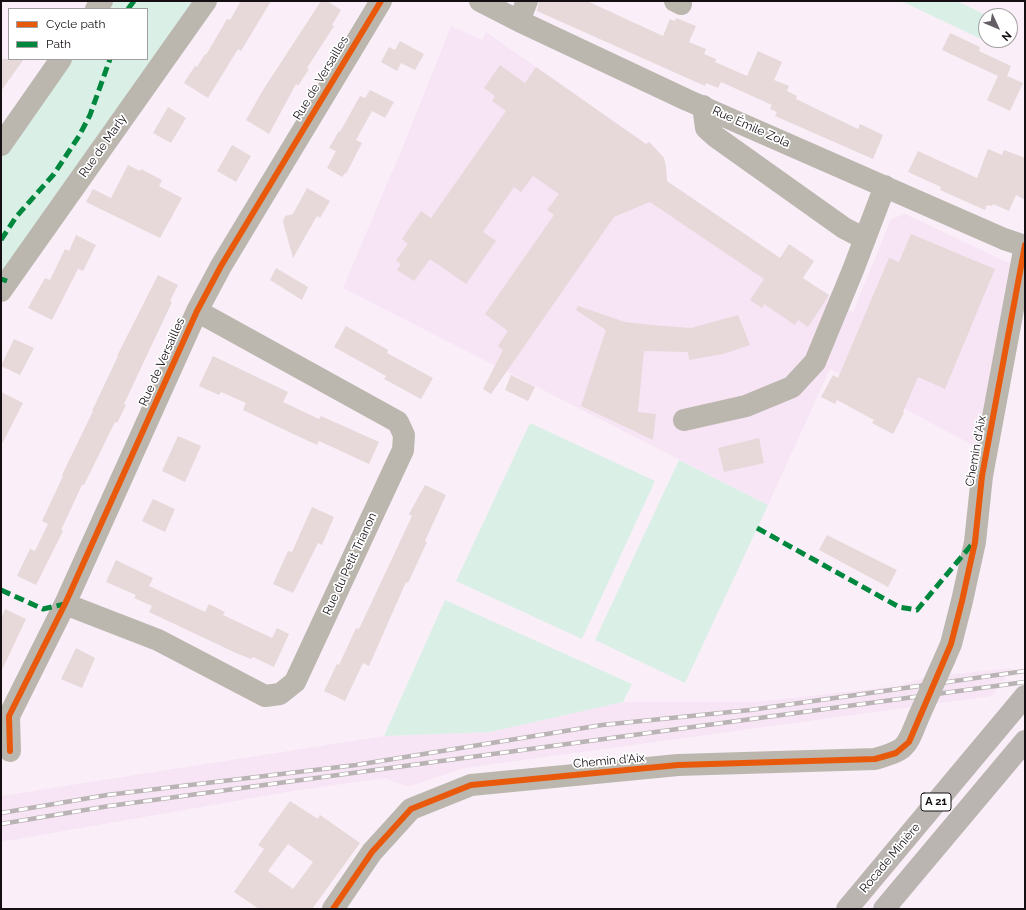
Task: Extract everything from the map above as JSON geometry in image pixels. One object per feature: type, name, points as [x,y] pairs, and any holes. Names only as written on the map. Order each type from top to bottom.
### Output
[{"type":"highway","name":"Rocade Minière","points":[[847,909],[1025,696]]},
{"type":"highway","name":"A 21","points":[[884,909],[1025,741]]},
{"type":"street","name":"Rue de Marly","points":[[1,291],[206,1]]},
{"type":"street","name":"Rue de Versailles","points":[[10,751],[9,716],[65,604],[197,311],[220,266],[382,1]]},
{"type":"street","name":"Rue Émile Zola","points":[[480,1],[519,21],[703,106],[1004,239],[1025,246]]},
{"type":"street","points":[[519,21],[527,1]]},
{"type":"street","points":[[1,145],[60,60]]},
{"type":"street","points":[[703,106],[706,128],[716,137],[844,228],[865,239]]},
{"type":"street","points":[[684,420],[746,406],[792,387],[815,362],[885,186]]},
{"type":"street","name":"Chemin d'Aix","points":[[333,909],[372,852],[411,809],[471,785],[678,765],[875,759],[896,753],[909,742],[951,644],[960,608],[975,542],[982,476],[1025,246]]},
{"type":"street","name":"Rue du Petit Trianon","points":[[65,604],[158,640],[265,696],[280,694],[295,682],[403,450],[404,435],[398,422],[197,311]]},
{"type":"shaded area","points":[[451,26],[482,40],[486,32],[646,144],[649,142],[664,158],[666,167],[666,181],[780,258],[789,244],[814,261],[803,278],[853,312],[891,219],[905,214],[1011,264],[976,447],[830,369],[768,505],[343,288],[403,146]]},
{"type":"shaded area","points":[[1012,668],[992,696],[465,768],[408,787],[385,778],[293,791],[1,842],[1,796],[384,736],[490,732],[623,702],[756,702],[899,686],[926,677]]},
{"type":"green space","points":[[100,1],[194,1],[1,280],[1,150],[60,60],[148,60],[148,8],[95,8]]},
{"type":"green space","points":[[901,1],[957,1],[978,11],[978,38]]},
{"type":"green space","points":[[530,423],[655,481],[582,639],[456,581]]},
{"type":"green space","points":[[679,460],[768,505],[685,683],[595,640]]},
{"type":"green space","points":[[445,600],[632,684],[623,702],[490,732],[384,736]]},
{"type":"building","points":[[241,1],[271,1],[241,51],[238,49],[208,98],[184,83],[195,66],[197,67],[205,54],[206,55],[227,19],[230,20]]},
{"type":"building","points":[[321,1],[327,1],[341,10],[332,25],[334,26],[307,68],[309,69],[298,86],[296,84],[269,134],[246,120],[263,90]]},
{"type":"building","points":[[539,1],[587,1],[663,36],[670,19],[675,21],[676,18],[696,26],[689,42],[706,49],[704,54],[716,59],[715,62],[747,76],[758,51],[782,62],[774,80],[789,86],[787,91],[797,96],[796,99],[858,129],[860,124],[883,135],[873,159],[775,116],[777,112],[770,109],[772,105],[721,82],[718,88],[706,83],[705,86],[537,11]]},
{"type":"building","points":[[950,33],[978,46],[978,48],[980,48],[979,51],[1011,66],[1007,76],[1023,83],[1010,111],[987,100],[998,76],[942,50]]},
{"type":"building","points":[[400,41],[424,54],[415,70],[401,63],[397,71],[381,62],[389,47],[395,50]]},
{"type":"building","points":[[1,59],[23,60],[1,91]]},
{"type":"building","points":[[500,65],[525,83],[536,67],[646,144],[649,142],[664,158],[667,181],[780,258],[789,244],[814,261],[803,278],[829,295],[808,327],[798,320],[795,325],[764,304],[762,308],[750,300],[764,279],[650,202],[614,217],[491,394],[483,389],[503,350],[498,346],[508,331],[485,314],[554,215],[547,210],[559,194],[533,176],[521,192],[514,187],[483,232],[496,241],[466,284],[430,259],[414,281],[397,270],[401,264],[396,260],[408,244],[402,239],[421,211],[431,218],[506,111],[492,101],[495,96],[484,88]]},
{"type":"building","points":[[370,90],[394,102],[385,118],[372,111],[356,140],[362,143],[346,174],[345,173],[342,177],[327,168],[336,151],[329,148],[339,131],[340,132],[360,96],[365,98]]},
{"type":"building","points":[[168,107],[186,118],[171,143],[153,133]]},
{"type":"building","points":[[232,145],[251,156],[236,182],[217,171]]},
{"type":"building","points":[[988,149],[1002,155],[1004,150],[1025,158],[1025,200],[1016,195],[1009,211],[993,204],[992,206],[987,205],[985,210],[940,190],[941,187],[908,172],[918,151],[977,178]]},
{"type":"building","points":[[128,165],[140,171],[141,169],[162,180],[159,186],[182,198],[160,238],[86,202],[93,189],[111,198]]},
{"type":"building","points":[[307,188],[330,201],[320,218],[317,216],[293,258],[283,222],[285,216],[293,214]]},
{"type":"building","points":[[911,234],[995,269],[945,389],[918,377],[903,412],[904,413],[893,434],[872,423],[874,420],[837,400],[835,404],[821,397],[833,375],[838,378],[889,258],[899,262]]},
{"type":"building","points":[[76,235],[96,245],[83,271],[78,269],[52,320],[28,308],[45,278],[50,280],[65,249],[69,251]]},
{"type":"building","points":[[276,268],[308,287],[302,300],[270,280]]},
{"type":"building","points":[[158,275],[178,285],[170,301],[172,302],[124,404],[126,405],[117,423],[115,422],[84,485],[82,485],[61,530],[63,531],[36,585],[17,576],[30,549],[35,551],[48,524],[42,521],[63,476],[62,475],[93,411],[117,356]]},
{"type":"building","points":[[578,306],[625,322],[691,328],[738,315],[750,345],[723,354],[689,360],[688,352],[644,351],[638,412],[656,414],[653,440],[581,406],[606,330],[576,310]]},
{"type":"building","points":[[346,326],[388,350],[387,353],[433,378],[421,399],[384,379],[386,376],[334,347]]},
{"type":"building","points":[[14,339],[34,348],[20,375],[1,366]]},
{"type":"building","points":[[213,356],[288,392],[283,402],[319,419],[321,416],[379,442],[369,464],[319,441],[317,445],[243,410],[246,403],[221,392],[219,395],[199,386]]},
{"type":"building","points":[[511,375],[535,387],[528,401],[505,390]]},
{"type":"building","points":[[1,392],[23,403],[1,446]]},
{"type":"building","points":[[178,436],[201,446],[185,482],[162,471]]},
{"type":"building","points":[[759,438],[764,463],[724,472],[718,448]]},
{"type":"building","points":[[425,485],[446,495],[425,541],[427,542],[408,583],[406,582],[369,666],[363,663],[345,701],[324,691],[337,664],[339,665],[356,628],[359,629],[412,516],[409,514]]},
{"type":"building","points":[[153,499],[175,509],[165,532],[142,521]]},
{"type":"building","points":[[312,507],[334,517],[322,545],[318,543],[293,593],[273,584],[288,551],[292,552]]},
{"type":"building","points":[[827,535],[897,570],[888,587],[819,550]]},
{"type":"building","points":[[116,560],[153,578],[149,586],[205,612],[209,604],[225,612],[223,615],[272,638],[277,628],[289,634],[274,667],[253,657],[251,659],[236,653],[149,612],[152,606],[134,598],[136,595],[106,582]]},
{"type":"building","points":[[5,609],[26,619],[1,672],[1,619]]},
{"type":"building","points":[[76,648],[95,658],[82,688],[61,679]]},
{"type":"building","points":[[290,801],[318,819],[320,815],[360,843],[312,909],[259,909],[234,892],[264,849],[258,845]],"holes":[[[288,844],[313,862],[293,889],[268,871]]]},
{"type":"railway","points":[[1,813],[107,795],[356,765],[602,725],[750,710],[1025,671]]},
{"type":"railway","points":[[1,824],[109,806],[1025,682]]},
{"type":"marked path","points":[[129,8],[134,1]]},
{"type":"marked path","points":[[1,240],[16,217],[54,174],[79,136],[90,115],[110,60]]},
{"type":"marked path","points":[[1,279],[7,281]]},
{"type":"marked path","points":[[757,528],[899,607],[917,610],[973,543]]},
{"type":"marked path","points":[[1,590],[43,609],[65,604]]},
{"type":"cycle path","points":[[10,751],[9,716],[65,604],[197,311],[221,266],[381,1]]},
{"type":"cycle path","points":[[333,909],[372,852],[411,809],[471,785],[678,765],[875,759],[896,753],[909,742],[951,644],[962,601],[975,542],[982,476],[1025,245]]}]
